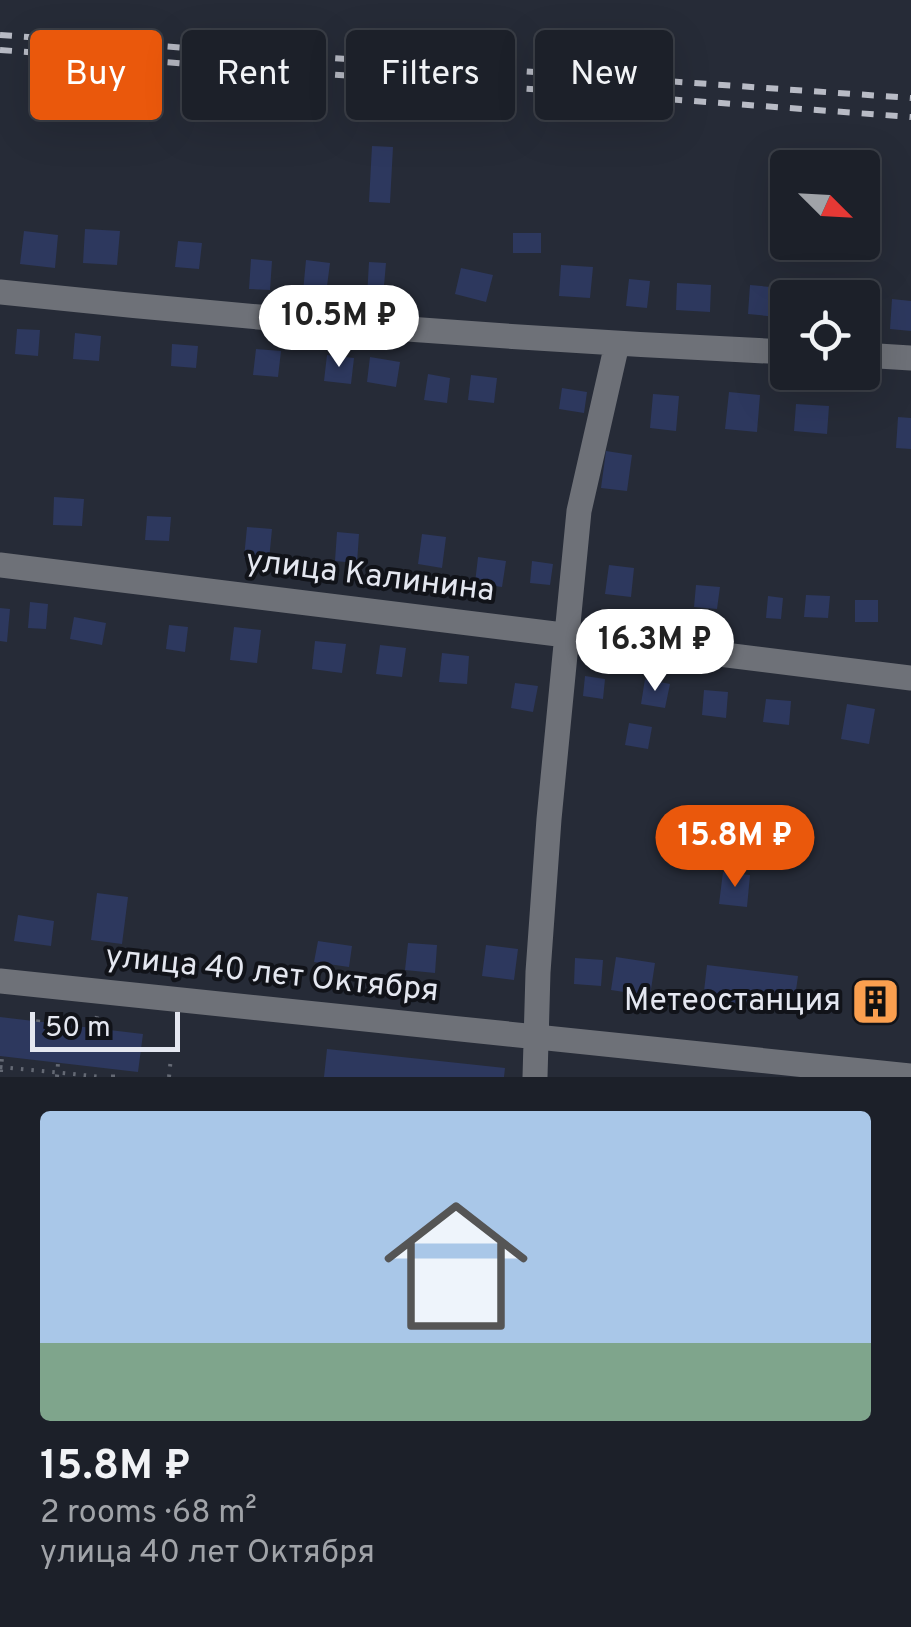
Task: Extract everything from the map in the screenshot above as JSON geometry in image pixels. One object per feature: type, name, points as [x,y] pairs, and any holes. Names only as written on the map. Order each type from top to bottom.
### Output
[{"type":"street","points":[[0,292],[617,344],[770,351]]},
{"type":"street","points":[[535,1077],[546,857],[579,511],[617,344]]},
{"type":"street","points":[[880,357],[911,358]]},
{"type":"street","name":"улица Калинина","points":[[0,565],[911,678]]},
{"type":"street","name":"улица 40 лет Октября","points":[[0,981],[538,1034],[904,1076]]},
{"type":"path","points":[[38,1022],[39,1014]]},
{"type":"path","points":[[2,1056],[1,1068],[104,1077]]},
{"type":"path","points":[[169,1077],[171,1057]]},
{"type":"path","points":[[57,1075],[58,1063]]},
{"type":"path","points":[[112,1077],[113,1069]]},
{"type":"building","points":[[372,146],[393,147],[390,203],[369,202]]},
{"type":"building","points":[[85,229],[120,231],[117,265],[83,263]]},
{"type":"building","points":[[24,231],[58,235],[55,268],[20,264]]},
{"type":"building","points":[[513,233],[541,233],[541,253],[513,253]]},
{"type":"building","points":[[178,241],[202,243],[199,269],[175,267]]},
{"type":"building","points":[[251,259],[272,261],[270,290],[249,289]]},
{"type":"building","points":[[306,260],[330,263],[326,294],[303,292]]},
{"type":"building","points":[[369,262],[386,263],[383,297],[367,297]]},
{"type":"building","points":[[561,265],[593,267],[590,298],[559,296]]},
{"type":"building","points":[[461,268],[493,275],[486,302],[455,294]]},
{"type":"building","points":[[629,279],[650,281],[647,308],[626,306]]},
{"type":"building","points":[[677,283],[711,285],[710,312],[676,310]]},
{"type":"building","points":[[750,285],[770,287],[770,316],[748,314]]},
{"type":"building","points":[[892,299],[911,301],[911,331],[890,329]]},
{"type":"building","points":[[17,329],[40,330],[38,356],[15,354]]},
{"type":"building","points":[[75,333],[101,336],[99,361],[73,359]]},
{"type":"building","points":[[172,344],[198,346],[196,368],[171,366]]},
{"type":"building","points":[[256,349],[281,351],[278,377],[253,375]]},
{"type":"building","points":[[327,355],[354,358],[351,384],[324,381]]},
{"type":"building","points":[[370,357],[400,362],[396,387],[367,382]]},
{"type":"building","points":[[428,374],[450,378],[447,403],[424,400]]},
{"type":"building","points":[[471,375],[497,378],[494,403],[468,400]]},
{"type":"building","points":[[562,388],[587,392],[584,413],[559,409]]},
{"type":"building","points":[[729,392],[760,395],[757,432],[725,429]]},
{"type":"building","points":[[653,394],[679,396],[676,431],[650,428]]},
{"type":"building","points":[[796,404],[829,406],[827,434],[794,431]]},
{"type":"building","points":[[898,417],[911,418],[911,449],[896,448]]},
{"type":"building","points":[[606,451],[632,455],[627,491],[601,488]]},
{"type":"building","points":[[54,497],[84,499],[82,526],[53,525]]},
{"type":"building","points":[[147,516],[171,517],[169,541],[145,540]]},
{"type":"building","points":[[247,527],[272,529],[269,560],[244,558]]},
{"type":"building","points":[[337,532],[359,534],[357,563],[335,561]]},
{"type":"building","points":[[422,534],[446,537],[442,568],[418,564]]},
{"type":"building","points":[[478,557],[506,561],[502,587],[475,583]]},
{"type":"building","points":[[532,561],[553,564],[550,585],[530,583]]},
{"type":"building","points":[[609,565],[634,568],[631,597],[605,594]]},
{"type":"building","points":[[696,585],[720,587],[717,609],[694,607]]},
{"type":"building","points":[[806,595],[830,596],[828,618],[804,617]]},
{"type":"building","points":[[768,596],[783,598],[781,619],[766,618]]},
{"type":"building","points":[[855,600],[878,600],[878,622],[855,622]]},
{"type":"building","points":[[30,602],[48,604],[46,629],[28,628]]},
{"type":"building","points":[[0,608],[10,609],[7,642],[0,641]]},
{"type":"building","points":[[74,617],[106,623],[102,645],[70,639]]},
{"type":"building","points":[[169,625],[188,627],[185,652],[166,649]]},
{"type":"building","points":[[234,627],[261,630],[257,663],[230,660]]},
{"type":"building","points":[[315,641],[346,644],[342,673],[312,669]]},
{"type":"building","points":[[380,645],[406,648],[402,677],[376,674]]},
{"type":"building","points":[[442,653],[469,656],[467,684],[439,682]]},
{"type":"building","points":[[585,676],[605,679],[603,699],[583,696]]},
{"type":"building","points":[[645,679],[670,684],[665,708],[641,704]]},
{"type":"building","points":[[515,683],[538,686],[533,712],[511,708]]},
{"type":"building","points":[[704,690],[728,692],[726,718],[702,715]]},
{"type":"building","points":[[766,699],[791,701],[789,725],[763,722]]},
{"type":"building","points":[[847,704],[875,709],[869,744],[841,739]]},
{"type":"building","points":[[629,723],[652,727],[648,749],[625,745]]},
{"type":"building","points":[[723,872],[750,875],[747,907],[719,904]]},
{"type":"building","points":[[97,893],[128,897],[122,944],[91,940]]},
{"type":"building","points":[[18,915],[54,921],[51,946],[14,941]]},
{"type":"building","points":[[318,941],[352,946],[349,967],[314,962]]},
{"type":"building","points":[[408,943],[437,945],[435,973],[405,970]]},
{"type":"building","points":[[486,945],[518,949],[514,980],[482,976]]},
{"type":"building","points":[[616,957],[655,963],[650,996],[611,990]]},
{"type":"building","points":[[575,958],[603,960],[601,986],[574,984]]},
{"type":"building","points":[[707,965],[798,976],[793,1011],[703,1000]]},
{"type":"building","name":"Метеостанция","points":[[864,990],[891,994],[889,1014],[861,1010]]},
{"type":"building","points":[[0,1017],[143,1034],[138,1072],[0,1056]]},
{"type":"building","points":[[327,1049],[505,1068],[504,1077],[324,1077]]},
{"type":"railway","points":[[0,35],[911,98]]},
{"type":"railway","points":[[0,50],[911,117]]},
{"type":"place","name":"Метеостанция","points":[[876,1002]]}]
